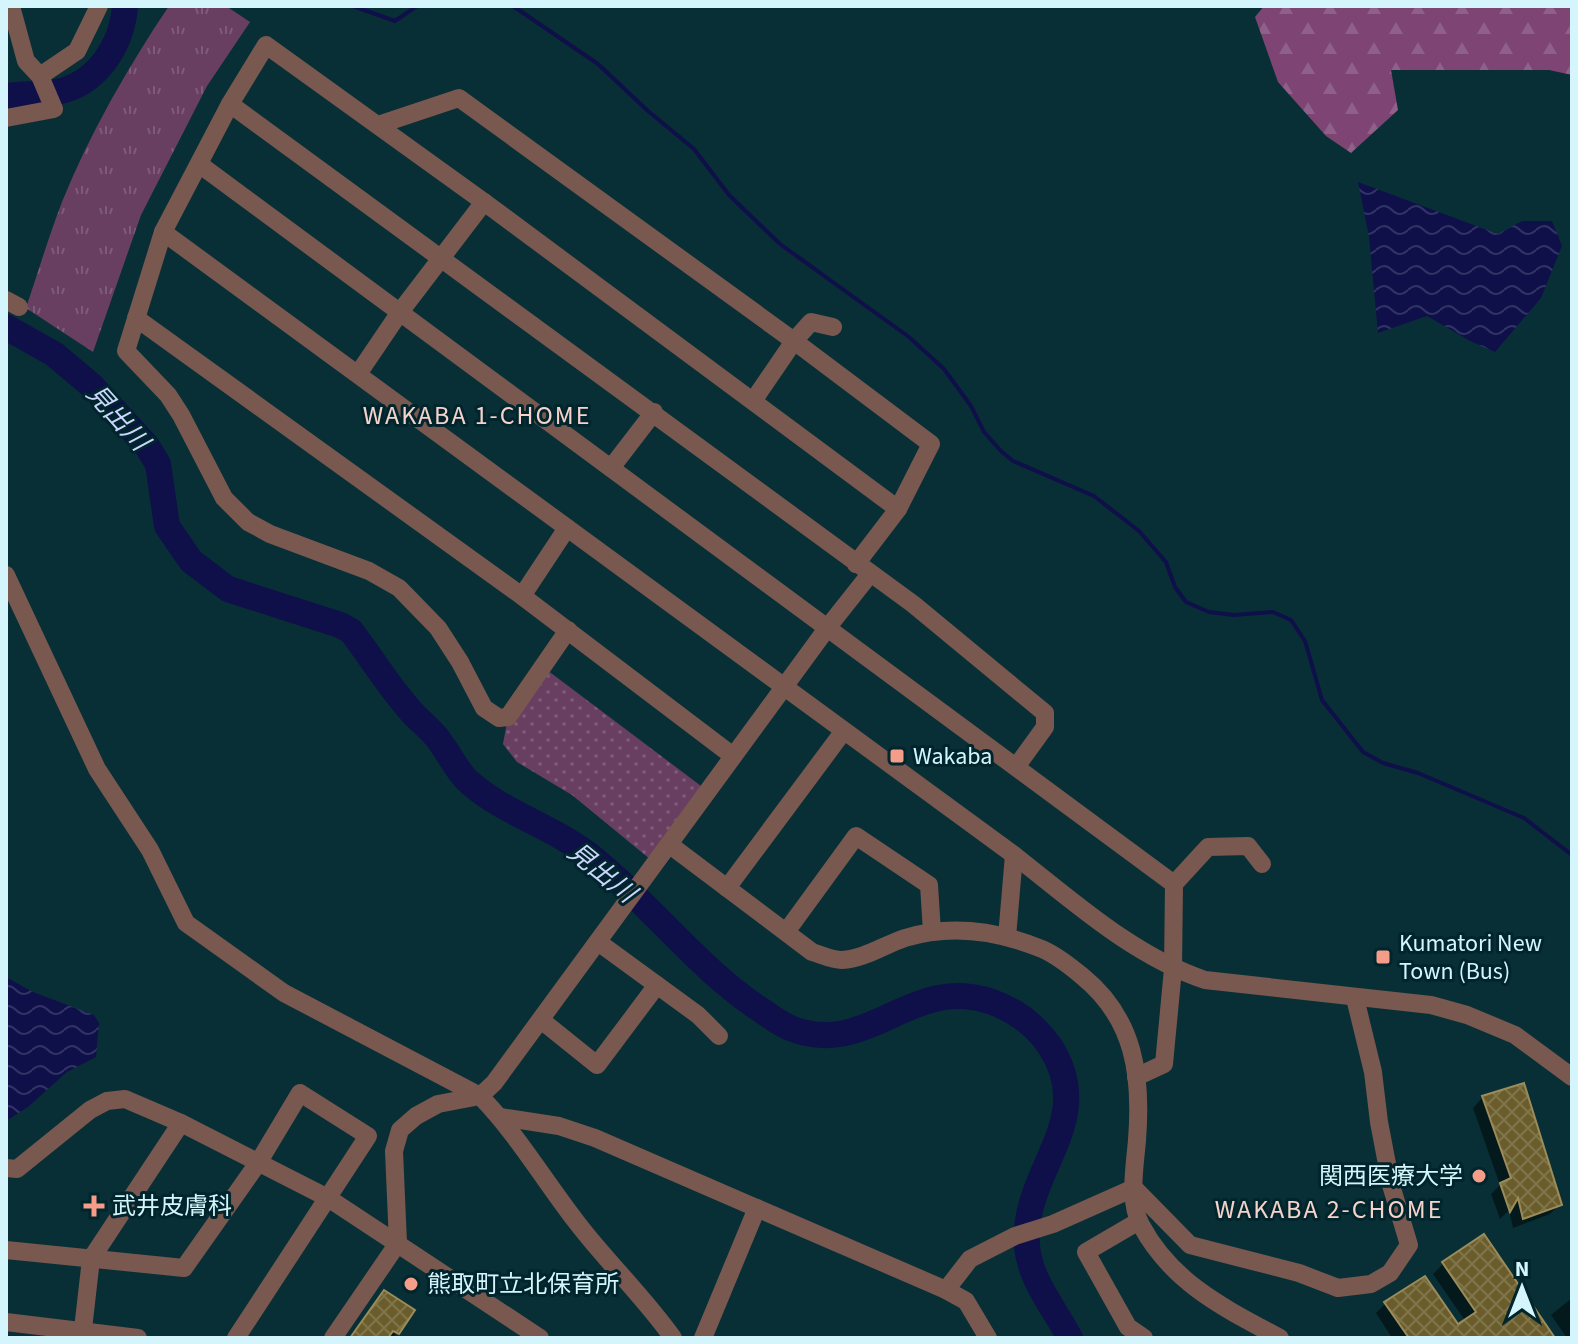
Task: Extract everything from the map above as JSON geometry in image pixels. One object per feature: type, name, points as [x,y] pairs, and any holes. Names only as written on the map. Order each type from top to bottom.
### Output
[{"type":"street","points":[[6,118],[54,109],[40,76],[26,61],[11,6]]},
{"type":"street","points":[[40,76],[77,51],[99,6]]},
{"type":"street","points":[[568,630],[508,717],[499,718],[491,713],[484,708],[438,628],[399,588],[369,571],[270,534],[248,522],[224,498],[168,395],[126,351],[163,232],[230,104],[266,45],[484,202],[898,509]]},
{"type":"street","points":[[333,1338],[398,1243],[394,1151],[400,1130],[416,1116],[438,1104],[480,1096],[494,1083],[828,627],[898,509],[931,444],[459,98],[378,125]]},
{"type":"street","points":[[230,104],[913,604],[1045,713],[1045,727],[1016,767]]},
{"type":"street","points":[[199,164],[1174,884]]},
{"type":"street","points":[[358,374],[400,312],[484,202]]},
{"type":"street","points":[[163,232],[783,689],[1014,855],[1101,923],[1173,969],[1205,980],[1431,1005],[1467,1015],[1515,1035],[1572,1077]]},
{"type":"street","points":[[136,318],[522,596],[733,756]]},
{"type":"street","points":[[753,401],[794,341],[811,322],[833,327]]},
{"type":"street","points":[[611,468],[654,412]]},
{"type":"street","points":[[522,596],[567,528]]},
{"type":"street","points":[[6,575],[97,769],[150,850],[186,923],[284,993],[480,1096],[500,1117],[579,1226],[654,1311],[673,1338]]},
{"type":"street","points":[[727,888],[843,732]]},
{"type":"street","points":[[786,932],[856,836],[929,885],[932,932]]},
{"type":"street","points":[[670,845],[812,952],[839,960],[856,958],[905,938],[932,932],[977,931],[1045,950],[1070,966],[1098,989],[1122,1022],[1133,1053],[1139,1093],[1134,1188],[1139,1221],[1165,1263],[1211,1301],[1280,1338]]},
{"type":"street","points":[[1136,1077],[1164,1064],[1173,969],[1174,884],[1208,847],[1248,846],[1262,864]]},
{"type":"street","points":[[1007,937],[1014,855]]},
{"type":"street","points":[[598,942],[698,1015],[719,1036]]},
{"type":"street","points":[[541,1020],[597,1065],[657,985]]},
{"type":"street","points":[[1134,1188],[1190,1245],[1299,1273],[1338,1288],[1371,1284],[1390,1273],[1409,1245],[1391,1185],[1373,1072],[1355,998]]},
{"type":"street","points":[[6,1250],[184,1268],[258,1163],[300,1093],[368,1136],[236,1338]]},
{"type":"street","points":[[6,1168],[17,1169],[90,1110],[107,1101],[125,1099],[181,1123],[328,1198],[540,1338]]},
{"type":"street","points":[[500,1117],[559,1126],[595,1138],[946,1290],[966,1301],[988,1338]]},
{"type":"street","points":[[82,1335],[91,1259],[181,1123]]},
{"type":"street","points":[[946,1290],[970,1259],[1015,1236],[1053,1224],[1134,1188]]},
{"type":"street","points":[[703,1338],[757,1208]]},
{"type":"street","points":[[1139,1221],[1086,1252],[1128,1327],[1144,1338]]},
{"type":"street","points":[[6,1322],[82,1335],[138,1338]]},
{"type":"green space","points":[[169,6],[226,6],[250,22],[207,86],[141,215],[93,352],[26,308],[62,202],[85,151],[125,77]]},
{"type":"green space","points":[[1264,6],[1572,6],[1572,75],[1549,70],[1391,70],[1398,110],[1351,153],[1326,136],[1278,82],[1255,17]]},
{"type":"green space","points":[[543,667],[709,792],[656,864],[572,795],[517,762],[503,744],[508,717]]},
{"type":"water","points":[[1358,182],[1498,234],[1522,221],[1552,221],[1562,246],[1541,298],[1495,352],[1427,316],[1378,333],[1369,237]]},
{"type":"water","points":[[6,977],[33,992],[94,1015],[99,1023],[96,1057],[67,1072],[28,1107],[6,1121]]},
{"type":"building","points":[[1524,1083],[1562,1205],[1523,1219],[1518,1198],[1510,1212],[1500,1183],[1511,1178],[1482,1096]]},
{"type":"building","points":[[1484,1234],[1555,1338],[1409,1338],[1384,1302],[1425,1276],[1458,1324],[1476,1312],[1442,1262]]},
{"type":"building","points":[[384,1290],[415,1310],[399,1334],[393,1331],[388,1338],[350,1338]]},
{"type":"waterway","name":"見出川","points":[[6,96],[56,92],[84,81],[113,49],[125,6]]},
{"type":"waterway","points":[[353,6],[395,21],[417,6]]},
{"type":"waterway","points":[[513,6],[598,64],[694,149],[729,195],[780,244],[909,337],[944,369],[971,406],[984,432],[1001,451],[1013,461],[1094,496],[1139,531],[1166,562],[1175,587],[1186,602],[1209,612],[1234,615],[1273,612],[1291,620],[1305,641],[1322,700],[1363,752],[1383,763],[1418,773],[1524,818],[1572,855]]},
{"type":"waterway","name":"見出川","points":[[6,327],[54,354],[92,386],[147,446],[158,464],[167,526],[191,561],[228,589],[351,631],[401,700],[435,735],[470,783],[500,804],[580,848],[616,878],[719,978],[770,1016],[790,1028],[818,1035],[843,1033],[937,998],[963,996],[1000,1005],[1037,1031],[1049,1045],[1062,1072],[1066,1098],[1063,1122],[1028,1219],[1027,1246],[1038,1282],[1070,1338]]},
{"type":"place","name":"Wakaba","points":[[897,756]]},
{"type":"place","name":"Kumatori New Town (Bus)","points":[[1383,957]]},
{"type":"place","name":"関西医療大学","points":[[1479,1176]]},
{"type":"place","name":"武井皮膚科","points":[[94,1206]]},
{"type":"place","name":"熊取町立北保育所","points":[[411,1284]]},
{"type":"district","name":"WAKABA 1-CHOME","points":[[477,415]]},
{"type":"district","name":"WAKABA 2-CHOME","points":[[1329,1209]]}]
